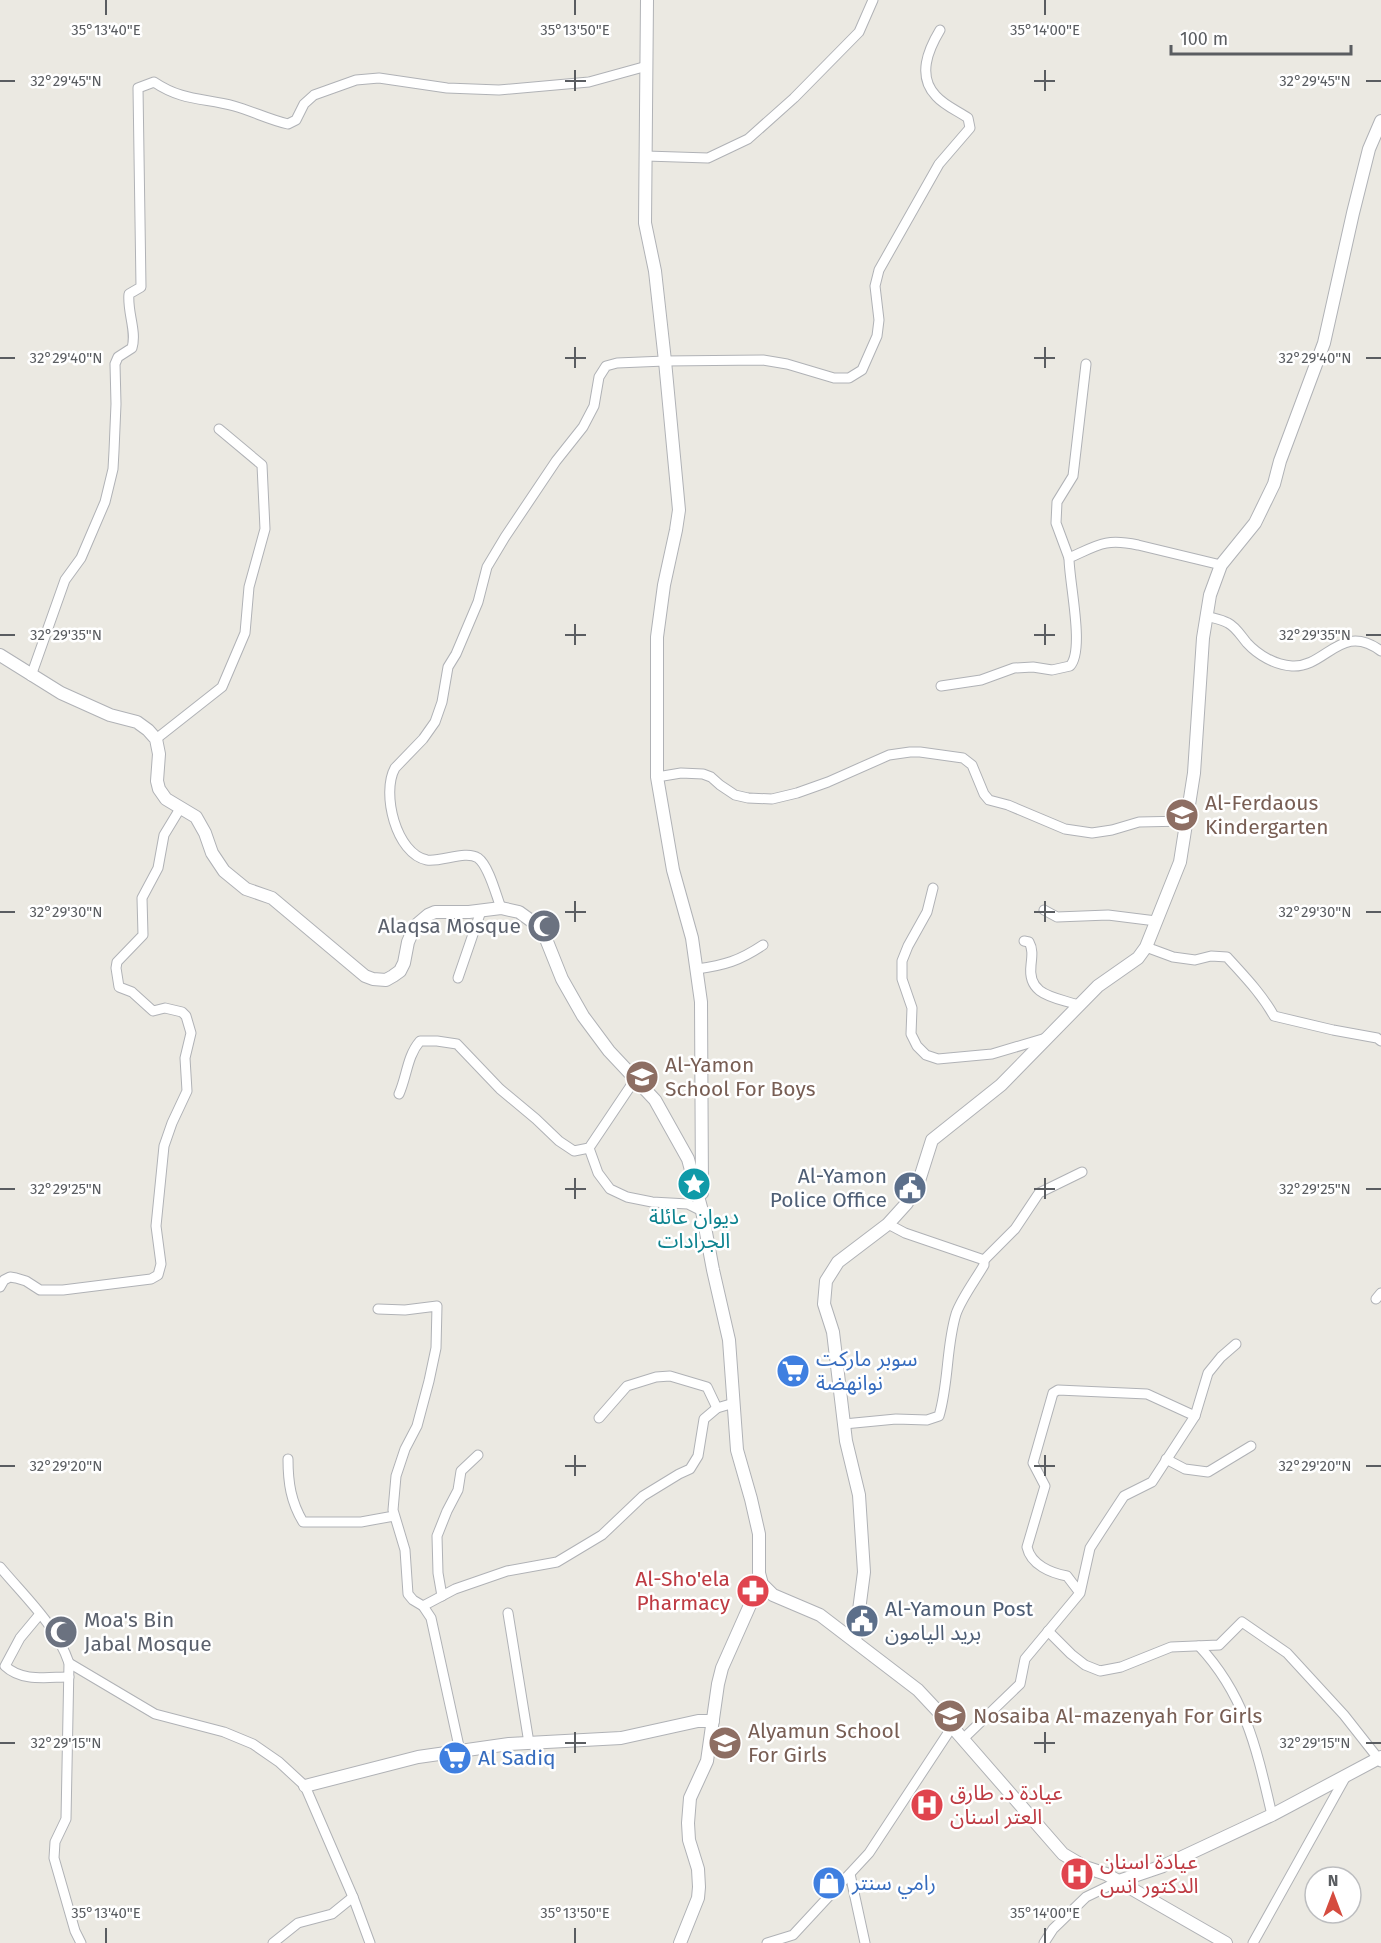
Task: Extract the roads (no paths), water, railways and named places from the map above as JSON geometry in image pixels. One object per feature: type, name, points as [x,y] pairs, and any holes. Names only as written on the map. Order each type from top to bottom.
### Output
[{"type":"street","points":[[647,0],[645,224],[655,271],[679,510],[664,585],[657,637],[657,777],[673,870],[692,938],[701,1002],[702,1211]]},
{"type":"street","points":[[646,156],[708,158],[748,139],[794,98],[859,32],[873,0]]},
{"type":"street","points":[[501,908],[486,869],[479,859],[468,855],[429,860],[420,858],[412,852],[397,829],[390,806],[392,774],[435,722],[442,702],[448,667],[456,654],[478,602],[487,567],[556,460],[583,428],[594,406],[602,371],[611,363],[763,360],[842,379],[862,370],[879,328],[875,286],[879,270],[939,164],[970,128],[968,118],[940,100],[929,85],[926,72],[927,55],[940,30]]},
{"type":"street","points":[[31,676],[65,580],[81,558],[100,518],[113,468],[116,364],[118,357],[132,348],[134,342],[128,301],[129,294],[141,287],[138,88],[154,82],[186,98],[224,103],[288,123],[296,120],[304,104],[314,95],[356,80],[379,78],[447,88],[499,90],[589,82],[647,66]]},
{"type":"street","points":[[855,1641],[864,1572],[859,1496],[844,1425],[832,1332],[824,1304],[824,1288],[829,1274],[838,1262],[899,1213],[913,1193],[932,1140],[1001,1085],[1078,1005],[1098,986],[1138,958],[1146,947],[1177,872],[1194,773],[1206,616],[1210,595],[1221,565],[1255,523],[1274,484],[1280,461],[1324,343],[1353,213],[1371,143],[1381,121]]},
{"type":"street","points":[[941,686],[981,681],[1014,668],[1033,667],[1052,670],[1070,666],[1075,658],[1077,642],[1069,558],[1056,523],[1057,502],[1073,476],[1086,364]]},
{"type":"street","points":[[156,739],[222,687],[245,633],[249,587],[265,529],[262,465],[219,429]]},
{"type":"street","points":[[1069,558],[1103,543],[1115,542],[1138,545],[1221,565]]},
{"type":"street","points":[[1206,616],[1228,623],[1257,652],[1283,664],[1305,664],[1336,646],[1354,641],[1365,642],[1381,651]]},
{"type":"street","points":[[0,655],[31,676],[74,700],[110,715],[137,722],[148,730],[156,739],[159,754],[157,781],[159,789],[166,799],[196,817],[215,859],[229,876],[246,889],[272,898],[365,976],[386,980],[400,971],[411,932],[420,920],[428,915],[443,911],[481,911],[501,908],[519,912],[529,917],[537,925],[544,934],[562,979],[583,1016],[609,1051],[661,1108],[688,1159],[702,1211],[712,1270],[729,1340],[737,1450],[759,1534],[759,1573],[762,1584],[773,1595],[820,1615],[918,1690],[1058,1850],[1080,1865],[1106,1874],[1226,1943]]},
{"type":"street","points":[[657,777],[681,773],[703,774],[711,777],[735,795],[772,799],[834,780],[889,755],[920,752],[963,758],[972,765],[984,794],[989,800],[1008,805],[1065,829],[1092,833],[1139,822],[1186,821]]},
{"type":"street","points":[[0,1287],[4,1280],[10,1277],[26,1281],[40,1290],[63,1290],[152,1279],[160,1271],[156,1226],[161,1167],[166,1138],[187,1091],[184,1058],[191,1033],[186,1016],[182,1012],[165,1008],[153,1011],[132,992],[119,987],[116,968],[117,962],[143,934],[142,898],[158,868],[164,835],[181,807]]},
{"type":"street","points":[[933,888],[927,912],[902,962],[902,979],[912,1008],[911,1034],[916,1046],[926,1055],[938,1059],[992,1054],[1046,1038]]},
{"type":"street","points":[[1044,910],[1057,917],[1108,915],[1156,921]]},
{"type":"street","points":[[458,978],[481,911]]},
{"type":"street","points":[[1024,940],[1032,947],[1030,971],[1033,985],[1042,993],[1078,1005]]},
{"type":"street","points":[[697,969],[743,958],[763,945]]},
{"type":"street","points":[[1146,947],[1173,957],[1195,960],[1211,956],[1227,957],[1265,1000],[1274,1016],[1377,1038],[1381,1041]]},
{"type":"street","points":[[399,1094],[411,1051],[420,1041],[457,1044],[500,1089],[574,1151],[589,1148],[636,1078]]},
{"type":"street","points":[[589,1148],[598,1173],[610,1189],[627,1197],[652,1202],[688,1204],[702,1211]]},
{"type":"street","points":[[844,1425],[896,1419],[927,1420],[939,1416],[945,1396],[949,1347],[957,1312],[984,1265],[984,1260],[1015,1229],[1039,1192],[1083,1172]]},
{"type":"street","points":[[888,1224],[905,1233],[984,1260]]},
{"type":"street","points":[[378,1309],[405,1310],[437,1306],[436,1348],[417,1426],[405,1449],[396,1476],[394,1516],[405,1550],[408,1594],[423,1606],[431,1618],[460,1751]]},
{"type":"street","points":[[963,1739],[1020,1683],[1025,1659],[1080,1593],[1090,1548],[1124,1496],[1152,1482],[1195,1416],[1208,1373],[1236,1344]]},
{"type":"street","points":[[599,1418],[627,1386],[656,1377],[670,1376],[707,1387],[717,1408]]},
{"type":"street","points":[[1080,1593],[1067,1576],[1055,1574],[1036,1563],[1027,1547],[1045,1485],[1033,1463],[1053,1393],[1058,1390],[1147,1394],[1195,1416]]},
{"type":"street","points":[[423,1606],[456,1589],[507,1571],[556,1562],[602,1535],[643,1496],[690,1468],[698,1456],[704,1419],[717,1408],[734,1403]]},
{"type":"street","points":[[1166,1459],[1185,1469],[1208,1472],[1251,1446]]},
{"type":"street","points":[[442,1596],[438,1573],[437,1536],[458,1490],[461,1471],[478,1455]]},
{"type":"street","points":[[288,1459],[288,1483],[295,1509],[303,1522],[361,1522],[394,1516]]},
{"type":"street","points":[[0,1567],[60,1640],[69,1663],[66,1818],[53,1850],[72,1921],[81,1943]]},
{"type":"street","points":[[680,1943],[699,1892],[699,1875],[689,1840],[688,1815],[692,1790],[703,1773],[707,1761],[722,1668],[750,1605],[762,1584]]},
{"type":"street","points":[[508,1613],[529,1743]]},
{"type":"street","points":[[40,1614],[20,1638],[3,1669],[24,1677],[69,1677]]},
{"type":"street","points":[[1044,1943],[1053,1929],[1086,1897],[1119,1881],[1163,1866],[1272,1815],[1380,1759],[1344,1715],[1287,1653],[1242,1622],[1219,1646],[1171,1647],[1120,1667],[1100,1671],[1085,1665],[1048,1631]]},
{"type":"street","points":[[1199,1646],[1228,1683],[1244,1713],[1256,1747],[1272,1815]]},
{"type":"street","points":[[69,1663],[155,1714],[224,1732],[253,1744],[279,1762],[305,1786],[353,1897],[370,1943]]},
{"type":"street","points":[[305,1786],[418,1757],[529,1743],[621,1738],[698,1721],[712,1721]]},
{"type":"street","points":[[767,1943],[793,1935],[869,1853],[952,1727]]},
{"type":"street","points":[[1252,1943],[1346,1776]]},
{"type":"street","points":[[850,1874],[865,1943]]},
{"type":"street","points":[[273,1943],[298,1923],[332,1914],[353,1897]]},
{"type":"place","name":"Al-Ferdaous Kindergarten","points":[[1182,815]]},
{"type":"place","name":"Alaqsa Mosque","points":[[544,926]]},
{"type":"place","name":"Al-Yamon School For Boys","points":[[642,1077]]},
{"type":"place","name":"ديوان عائلة الجرادات","points":[[694,1184]]},
{"type":"place","name":"Al-Yamon Police Office","points":[[910,1188]]},
{"type":"place","name":"سوبر ماركت نوانهضة","points":[[793,1371]]},
{"type":"place","name":"Al-Sho'ela Pharmacy","points":[[753,1591]]},
{"type":"place","name":"Al-Yamoun Post بريد اليامون","points":[[862,1621]]},
{"type":"place","name":"Moa's Bin Jabal Mosque","points":[[61,1632]]},
{"type":"place","name":"Nosaiba Al-mazenyah For Girls","points":[[950,1716]]},
{"type":"place","name":"Alyamun School For Girls","points":[[725,1743]]},
{"type":"place","name":"Al Sadiq","points":[[455,1758]]},
{"type":"place","name":"عيادة د. طارق العتر اسنان","points":[[927,1805]]},
{"type":"place","name":"عيادة اسنان الدكتور انس","points":[[1077,1874]]},
{"type":"place","name":"رامي سنتر","points":[[829,1883]]}]
